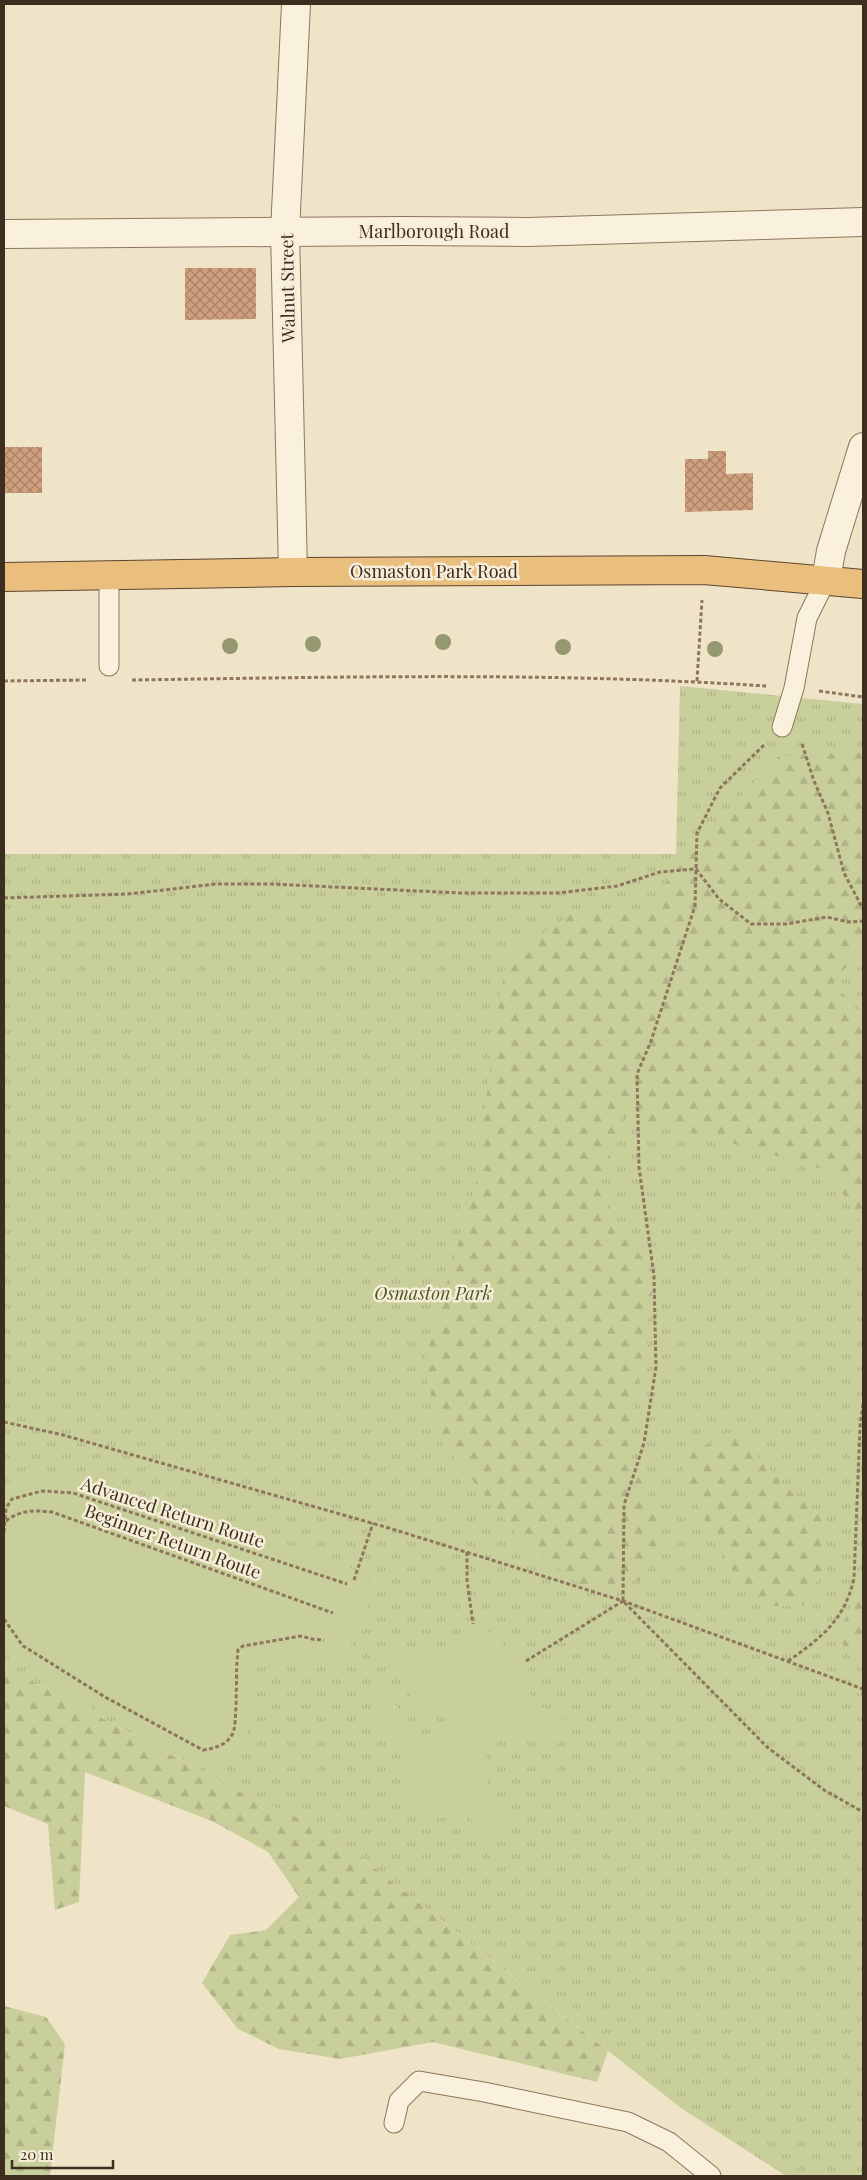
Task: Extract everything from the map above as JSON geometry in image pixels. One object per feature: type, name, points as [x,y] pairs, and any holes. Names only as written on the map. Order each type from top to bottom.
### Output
[{"type":"highway","name":"Osmaston Park Road","points":[[4,577],[293,572],[704,570],[863,584]]},
{"type":"street","name":"Walnut Street","points":[[293,572],[285,232],[296,4]]},
{"type":"street","name":"Marlborough Road","points":[[4,234],[528,232],[863,222]]},
{"type":"street","points":[[826,580],[831,551],[863,447]]},
{"type":"lane","points":[[109,575],[109,666]]},
{"type":"lane","points":[[782,727],[794,688],[806,618],[826,580]]},
{"type":"lane","points":[[394,2123],[399,2102],[419,2080],[628,2122],[669,2142],[712,2176]]},
{"type":"path","points":[[697,682],[704,570]]},
{"type":"path","points":[[130,680],[432,675],[697,682],[794,688],[863,697]]},
{"type":"path","points":[[4,680],[91,680]]},
{"type":"path","points":[[863,909],[844,873],[828,813],[814,781],[803,746],[782,727],[720,788],[697,833],[695,906],[651,1041],[637,1074],[639,1167],[654,1276],[656,1367],[644,1444],[624,1505],[623,1601],[767,1747],[824,1790],[863,1812]]},
{"type":"path","points":[[4,898],[128,894],[216,884],[271,884],[460,893],[557,893],[617,886],[660,872],[696,868]]},
{"type":"path","points":[[696,868],[719,899],[751,924],[786,924],[827,917],[848,922],[863,921]]},
{"type":"path","points":[[788,1661],[827,1632],[843,1610],[852,1589],[860,1427],[863,1404]]},
{"type":"path","points":[[4,1422],[64,1435],[373,1523],[467,1552],[623,1601],[863,1689]]},
{"type":"path","name":"Advanced Return Route","points":[[5,1522],[6,1508],[12,1499],[42,1491],[73,1493],[347,1584]]},
{"type":"path","name":"Beginner Return Route","points":[[5,1522],[15,1514],[33,1510],[52,1512],[333,1612]]},
{"type":"path","points":[[4,1532],[5,1522]]},
{"type":"path","points":[[354,1580],[373,1523]]},
{"type":"path","points":[[467,1552],[466,1580],[473,1624]]},
{"type":"path","points":[[526,1661],[623,1601]]},
{"type":"path","points":[[4,1619],[23,1646],[105,1697],[204,1750],[215,1748],[227,1741],[234,1731],[238,1650],[243,1646],[301,1636],[324,1640]]},
{"type":"green space","name":"Osmaston Park","points":[[680,686],[863,704],[863,2176],[786,2176],[681,2108],[326,1830],[248,1796],[4,1666],[4,854],[676,854]]},
{"type":"green space","points":[[863,752],[863,948],[857,952],[833,984],[863,1013],[863,1225],[829,1171],[721,1140],[622,1116],[598,1191],[654,1276],[627,1456],[664,1523],[645,1579],[587,1590],[525,1544],[442,1443],[424,1364],[477,1178],[496,1021],[507,957],[576,911],[642,912],[724,814],[779,756]]},
{"type":"green space","points":[[737,1434],[788,1489],[827,1521],[821,1574],[803,1606],[758,1606],[732,1570],[712,1534],[686,1476],[678,1455]]},
{"type":"green space","points":[[48,1472],[86,1476],[337,1561],[368,1577],[373,1592],[364,1619],[347,1654],[334,1662],[275,1662],[253,1670],[251,1709],[246,1739],[241,1752],[234,1761],[225,1767],[219,1768],[202,1768],[10,1658],[4,1653],[4,1485],[18,1476]]},
{"type":"green space","points":[[863,1583],[863,1649],[846,1651],[839,1634],[859,1586]]},
{"type":"green space","points":[[486,1622],[490,1635],[501,1641],[506,1653],[519,1646],[529,1668],[526,1677],[528,1691],[538,1701],[540,1706],[567,1720],[557,1744],[530,1732],[506,1737],[486,1747],[488,1799],[506,1820],[505,1836],[491,1840],[480,1835],[469,1816],[447,1818],[426,1815],[410,1804],[404,1794],[400,1778],[402,1750],[375,1731],[374,1687],[380,1686],[423,1737],[439,1731],[446,1719],[435,1712],[425,1711],[411,1697],[405,1679],[386,1674],[397,1643],[410,1656],[424,1646],[457,1648],[465,1638],[467,1624]]},
{"type":"green space","points":[[4,1666],[248,1796],[326,1830],[608,2051],[597,2082],[433,2042],[340,2059],[279,2049],[238,2029],[202,1983],[230,1935],[266,1930],[299,1897],[268,1852],[212,1821],[85,1772],[79,1902],[55,1910],[48,1824],[4,1806]]},
{"type":"green space","points":[[4,2006],[46,2017],[65,2044],[50,2176],[4,2176]]},
{"type":"building","points":[[185,268],[256,268],[256,319],[185,320]]},
{"type":"building","points":[[4,447],[42,447],[42,493],[4,493]]},
{"type":"building","points":[[708,451],[726,451],[726,474],[753,473],[753,510],[685,512],[685,459],[708,459]]}]
